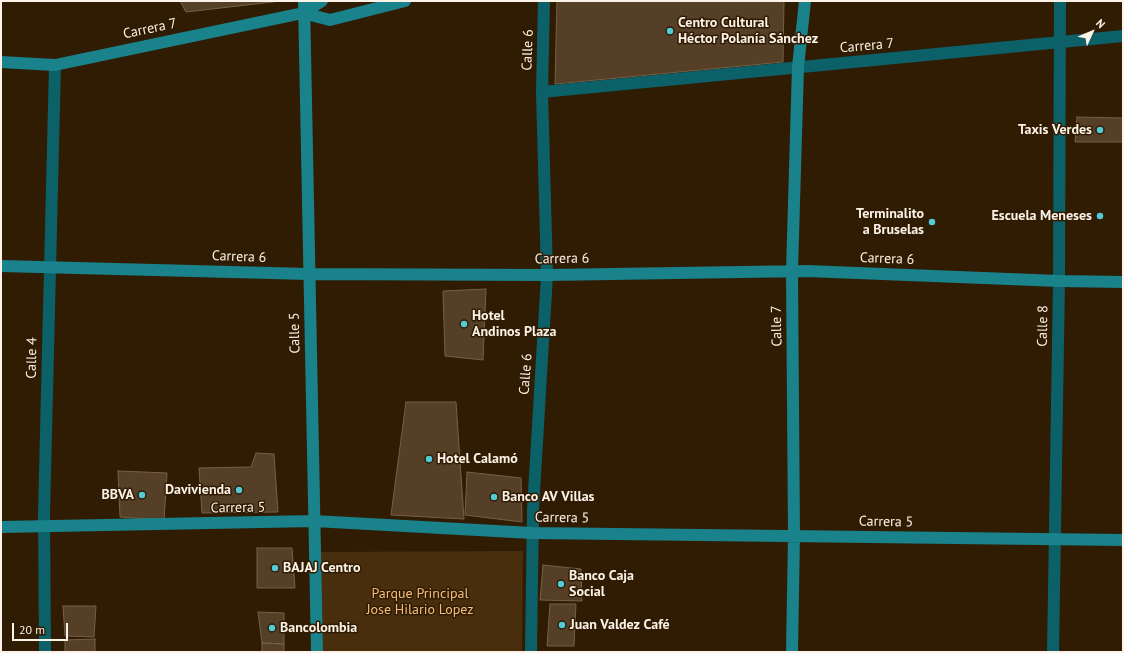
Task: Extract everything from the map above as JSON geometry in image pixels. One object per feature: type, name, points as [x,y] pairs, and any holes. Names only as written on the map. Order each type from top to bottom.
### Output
[{"type":"street","points":[[304,7],[322,1]]},
{"type":"street","points":[[304,7],[330,20],[405,1]]},
{"type":"street","name":"Calle 6","points":[[531,652],[532,532],[547,275],[542,92],[544,1]]},
{"type":"street","name":"Calle 7","points":[[792,652],[794,535],[792,271],[798,67],[804,1]]},
{"type":"street","name":"Calle 8","points":[[1053,652],[1059,281],[1060,1]]},
{"type":"street","name":"Carrera 7","points":[[1,62],[55,64],[304,7]]},
{"type":"street","name":"Calle 5","points":[[304,7],[308,274],[317,652]]},
{"type":"street","name":"Carrera 7","points":[[542,92],[1123,36]]},
{"type":"street","name":"Calle 4","points":[[45,652],[44,526],[55,64]]},
{"type":"street","name":"Carrera 6","points":[[1,266],[49,266],[308,274],[547,275],[792,271],[1123,282]]},
{"type":"street","name":"Carrera 5","points":[[1,527],[314,521],[532,532],[1123,540]]},
{"type":"green space","name":"Parque Principal Jose Hilario Lopez","points":[[523,551],[522,652],[319,652],[316,552]]},
{"type":"building","points":[[180,1],[281,1],[186,12]]},
{"type":"building","name":"Centro Cultural Héctor Polanía Sánchez","points":[[557,1],[784,1],[783,62],[555,84]]},
{"type":"building","name":"Taxis Verdes","points":[[1077,117],[1123,118],[1123,142],[1075,142]]},
{"type":"building","name":"Hotel Andinos Plaza","points":[[486,289],[483,360],[445,356],[443,291]]},
{"type":"building","name":"Hotel Calamó","points":[[406,402],[456,402],[464,519],[391,515]]},
{"type":"building","name":"Davivienda","points":[[256,453],[274,454],[278,512],[202,513],[199,468],[251,467]]},
{"type":"building","name":"BBVA","points":[[118,471],[167,473],[164,520],[120,517]]},
{"type":"building","name":"Banco AV Villas","points":[[467,472],[521,478],[522,522],[465,515]]},
{"type":"building","name":"BAJAJ Centro","points":[[257,548],[292,548],[295,588],[257,588]]},
{"type":"building","name":"Banco Caja Social","points":[[543,565],[581,569],[582,601],[540,600]]},
{"type":"building","name":"Juan Valdez Café","points":[[550,604],[576,604],[574,646],[547,646]]},
{"type":"building","points":[[63,606],[96,606],[94,637],[65,636]]},
{"type":"building","name":"Bancolombia","points":[[258,612],[284,613],[284,644],[262,643]]},
{"type":"building","points":[[95,639],[95,652],[65,652],[65,640]]},
{"type":"building","points":[[262,643],[284,644],[284,652],[262,652]]},
{"type":"place","name":"Centro Cultural Héctor Polanía Sánchez","points":[[670,31]]},
{"type":"place","name":"Taxis Verdes","points":[[1100,130]]},
{"type":"place","name":"Escuela Meneses","points":[[1100,216]]},
{"type":"place","name":"Terminalito a Bruselas","points":[[932,222]]},
{"type":"place","name":"Hotel Andinos Plaza","points":[[464,324]]},
{"type":"place","name":"Hotel Calamó","points":[[429,459]]},
{"type":"place","name":"Davivienda","points":[[239,490]]},
{"type":"place","name":"BBVA","points":[[142,495]]},
{"type":"place","name":"Banco AV Villas","points":[[494,497]]},
{"type":"place","name":"BAJAJ Centro","points":[[275,568]]},
{"type":"place","name":"Banco Caja Social","points":[[561,584]]},
{"type":"place","name":"Juan Valdez Café","points":[[562,625]]},
{"type":"place","name":"Bancolombia","points":[[272,628]]}]
